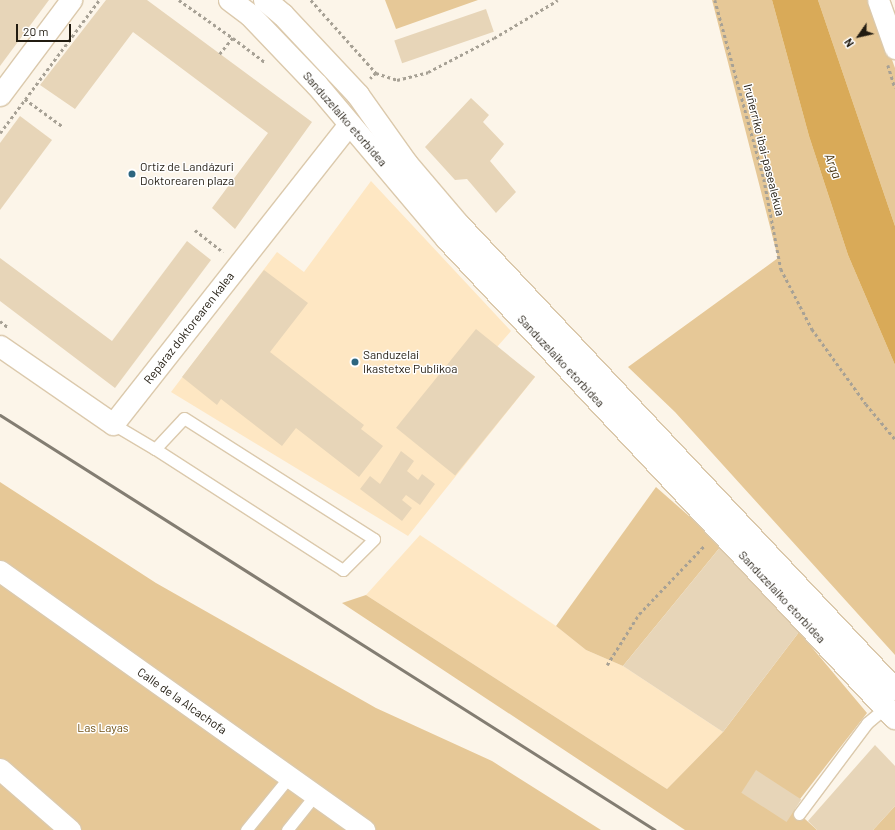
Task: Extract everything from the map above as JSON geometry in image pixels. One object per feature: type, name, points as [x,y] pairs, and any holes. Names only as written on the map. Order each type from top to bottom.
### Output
[{"type":"main road","name":"Sanduzelaiko etorbidea","points":[[230,0],[250,15],[270,36],[349,124],[447,239],[719,530],[892,706]]},
{"type":"main road","name":"Sanduzelaiko etorbidea","points":[[266,0],[283,15],[358,96],[407,164],[459,224],[892,706]]},
{"type":"street","points":[[3,90],[71,0]]},
{"type":"street","points":[[878,0],[895,48]]},
{"type":"street","name":"Repáraz doktorearen kalea","points":[[114,424],[349,124]]},
{"type":"street","points":[[6,338],[114,424]]},
{"type":"street","name":"Calle de la Alcachofa","points":[[0,571],[364,830]]},
{"type":"street","points":[[0,769],[70,830]]},
{"type":"lane","points":[[114,424],[154,450],[343,570],[374,539],[184,418],[154,450]]},
{"type":"lane","points":[[799,814],[867,723],[892,706]]},
{"type":"lane","points":[[246,830],[289,777]]},
{"type":"lane","points":[[287,830],[315,795]]},
{"type":"path","points":[[0,133],[99,0]]},
{"type":"path","points":[[179,0],[233,38],[269,66]]},
{"type":"path","points":[[311,0],[376,73],[397,80],[428,72],[494,38],[558,0]]},
{"type":"path","name":"Iruñerriko ibai-pasealekua","points":[[715,0],[764,179],[781,269],[812,329],[866,404],[895,439]]},
{"type":"path","points":[[220,54],[233,38]]},
{"type":"path","points":[[365,83],[376,73]]},
{"type":"path","points":[[3,90],[26,100],[62,126]]},
{"type":"path","points":[[195,230],[227,254]]},
{"type":"path","points":[[0,321],[6,338]]},
{"type":"path","points":[[607,664],[639,614],[719,530]]},
{"type":"shaded area","name":"Sanduzelai Ikastetxe Publikoa","points":[[371,181],[511,331],[497,347],[535,377],[408,536],[171,392],[277,252],[304,272]]},
{"type":"shaded area","points":[[420,535],[556,626],[586,650],[623,666],[723,732],[667,789],[366,595]]},
{"type":"green space","points":[[385,0],[478,0],[396,29]]},
{"type":"green space","points":[[712,0],[772,0],[809,136],[848,255],[895,365],[895,655],[675,412],[628,367],[778,258]]},
{"type":"green space","points":[[818,0],[870,0],[895,68],[895,226]]},
{"type":"green space","name":"Las Layas","points":[[0,482],[156,583],[376,708],[492,761],[601,830],[0,830]]},
{"type":"green space","points":[[656,487],[722,545],[623,666],[586,650],[556,626]]},
{"type":"green space","points":[[366,595],[667,789],[723,732],[799,632],[867,713],[793,808],[817,830],[685,830],[342,603]]},
{"type":"green space","points":[[895,806],[895,830],[873,830]]},
{"type":"water","name":"Arga","points":[[772,0],[818,0],[895,226],[895,365],[848,255],[809,136]]},
{"type":"building","points":[[0,0],[49,0],[0,66]]},
{"type":"building","points":[[106,0],[147,0],[312,122],[235,229],[212,208],[268,133],[133,32],[75,109],[40,85]]},
{"type":"building","points":[[486,9],[494,32],[402,63],[394,41]]},
{"type":"building","points":[[471,98],[489,115],[483,122],[504,144],[490,161],[516,192],[496,213],[467,179],[455,180],[425,147]]},
{"type":"building","points":[[20,116],[52,140],[0,210],[0,143]]},
{"type":"building","points":[[187,241],[211,260],[115,388],[0,301],[0,258],[112,341]]},
{"type":"building","points":[[264,270],[308,303],[270,352],[364,425],[361,429],[383,446],[359,477],[296,428],[282,446],[221,399],[217,405],[182,377]]},
{"type":"building","points":[[476,329],[535,377],[455,476],[396,428]]},
{"type":"building","points":[[401,451],[414,461],[407,471],[418,480],[422,474],[435,484],[420,505],[406,495],[402,500],[412,508],[402,521],[360,489],[370,476],[380,484]]},
{"type":"building","points":[[722,545],[799,632],[723,732],[623,666]]},
{"type":"building","points":[[875,745],[895,766],[895,806],[873,830],[817,830],[808,821]]},
{"type":"building","points":[[756,770],[801,799],[787,822],[741,793]]},
{"type":"railway","points":[[0,415],[655,830]]},
{"type":"place","name":"Ortiz de Landázuri Doktorearen plaza","points":[[132,174]]},
{"type":"place","name":"Sanduzelai Ikastetxe Publikoa","points":[[355,362]]}]
